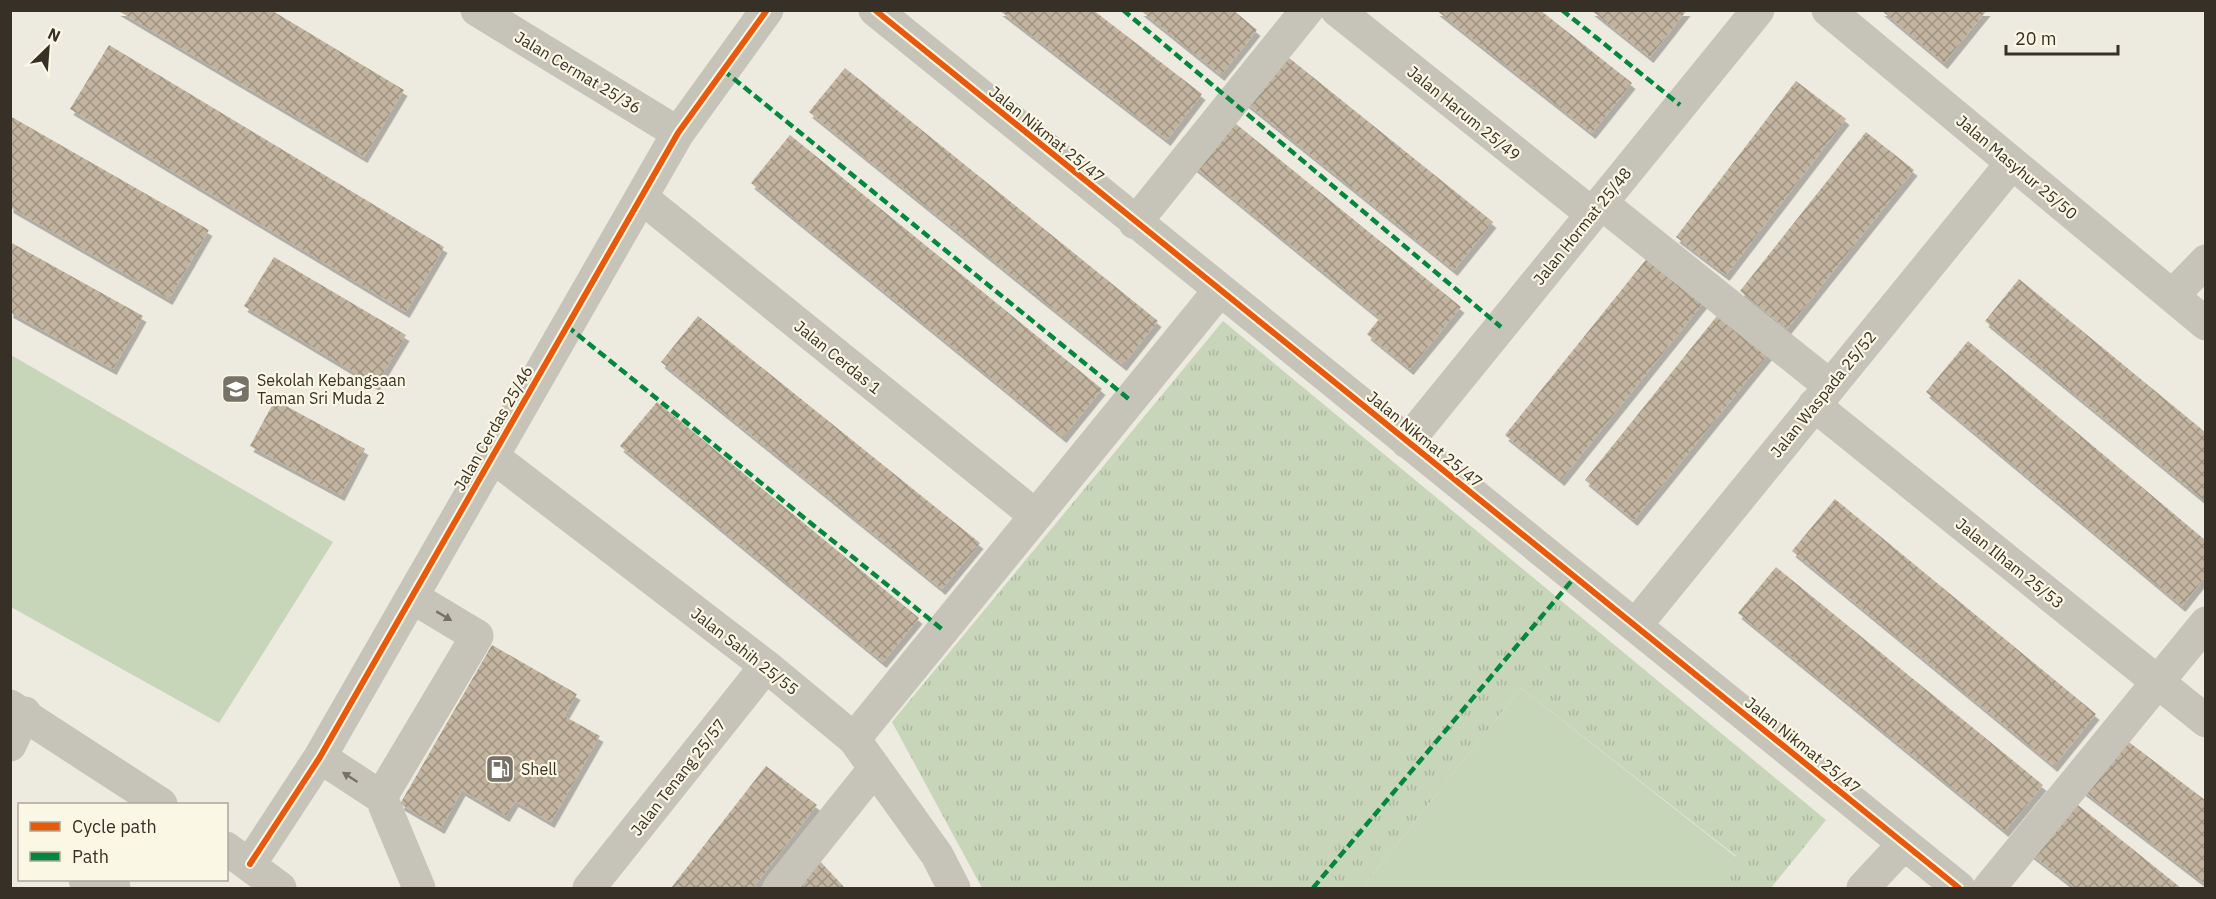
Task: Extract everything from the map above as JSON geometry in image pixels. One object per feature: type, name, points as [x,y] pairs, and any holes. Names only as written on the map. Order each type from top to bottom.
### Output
[{"type":"street","name":"Jalan Cermat 25/36","points":[[477,10],[678,133]]},
{"type":"street","name":"Jalan Cerdas 25/46","points":[[238,856],[320,757],[678,133],[766,10]]},
{"type":"street","name":"Jalan Nikmat 25/47","points":[[875,10],[1135,223],[1959,888]]},
{"type":"street","points":[[1135,223],[1307,10]]},
{"type":"street","name":"Jalan Harum 25/49","points":[[1337,10],[1596,209],[1822,396]]},
{"type":"street","name":"Jalan Hormat 25/48","points":[[1407,442],[1758,10]]},
{"type":"street","name":"Jalan Masyhur 25/50","points":[[1828,10],[2205,324]]},
{"type":"street","name":"Jalan Waspada 25/52","points":[[1635,626],[2012,162]]},
{"type":"street","name":"Jalan Cerdas 1","points":[[641,197],[1036,516]]},
{"type":"street","points":[[2172,296],[2205,261]]},
{"type":"street","points":[[854,740],[1219,291]]},
{"type":"street","name":"Jalan Ilham 25/53","points":[[1822,396],[2205,721]]},
{"type":"street","name":"Jalan Sahih 25/55","points":[[492,456],[766,666],[854,740],[937,855],[954,888]]},
{"type":"street","points":[[381,796],[477,636],[412,597]]},
{"type":"street","points":[[1989,888],[2205,622]]},
{"type":"street","name":"Jalan Tenang 25/57","points":[[589,888],[766,666]]},
{"type":"street","points":[[10,745],[18,710],[159,803]]},
{"type":"street","points":[[320,757],[381,796],[419,888]]},
{"type":"street","points":[[779,888],[875,768]]},
{"type":"street","points":[[1863,888],[1904,844]]},
{"type":"street","points":[[238,856],[280,888]]},
{"type":"street","points":[[94,881],[114,888]]},
{"type":"green space","points":[[1223,321],[1826,820],[1771,888],[1712,888],[1736,856],[1521,688],[1362,888],[982,888],[892,722]]},
{"type":"green space","points":[[11,355],[333,542],[219,723],[11,607]]},
{"type":"green space","points":[[1521,688],[1736,857],[1712,888],[1362,888]]},
{"type":"building","points":[[117,10],[271,10],[404,90],[364,157]]},
{"type":"building","points":[[999,10],[1093,10],[1202,94],[1167,140]]},
{"type":"building","points":[[1140,10],[1233,10],[1257,30],[1221,75]]},
{"type":"building","points":[[1436,10],[1540,10],[1632,83],[1592,133]]},
{"type":"building","points":[[1591,10],[1687,10],[1650,57]]},
{"type":"building","points":[[1881,10],[1987,10],[1944,63]]},
{"type":"building","points":[[109,45],[444,247],[406,312],[70,109]]},
{"type":"building","points":[[1283,53],[1493,222],[1454,270],[1244,101]]},
{"type":"building","points":[[845,68],[1158,321],[1123,365],[809,112]]},
{"type":"building","points":[[1796,81],[1846,119],[1726,275],[1676,237]]},
{"type":"building","points":[[10,116],[209,230],[169,299],[10,207]]},
{"type":"building","points":[[1230,119],[1461,307],[1410,369],[1367,334],[1380,318],[1192,165]]},
{"type":"building","points":[[1866,132],[1914,170],[1787,329],[1740,291]]},
{"type":"building","points":[[790,135],[1102,389],[1063,437],[751,183]]},
{"type":"building","points":[[10,242],[143,316],[113,369],[10,312]]},
{"type":"building","points":[[1652,252],[1708,297],[1561,480],[1505,435]]},
{"type":"building","points":[[274,257],[406,335],[376,385],[244,306]]},
{"type":"building","points":[[2019,279],[2205,432],[2205,501],[1985,321]]},
{"type":"building","points":[[1721,311],[1771,351],[1634,520],[1585,480]]},
{"type":"building","points":[[698,316],[980,543],[942,589],[661,362]]},
{"type":"building","points":[[1968,341],[2205,540],[2205,577],[2182,606],[1926,392]]},
{"type":"building","points":[[275,400],[365,449],[341,495],[250,446]]},
{"type":"building","points":[[657,402],[919,618],[883,662],[620,446]]},
{"type":"building","points":[[1835,499],[2096,714],[2054,766],[1792,551]]},
{"type":"building","points":[[1776,567],[2043,785],[2005,831],[1738,613]]},
{"type":"building","points":[[492,645],[577,694],[564,716],[600,736],[551,822],[515,801],[506,816],[462,790],[441,828],[400,804]]},
{"type":"building","points":[[2117,733],[2205,800],[2205,884],[2077,786]]},
{"type":"building","points":[[766,766],[817,805],[753,888],[671,888]]},
{"type":"building","points":[[2068,797],[2181,888],[2075,888],[2026,850]]},
{"type":"building","points":[[817,858],[845,888],[782,888]]},
{"type":"marked path","points":[[1123,10],[1501,327]]},
{"type":"marked path","points":[[1562,10],[1680,105]]},
{"type":"marked path","points":[[723,70],[1130,400]]},
{"type":"marked path","points":[[567,326],[943,630]]},
{"type":"marked path","points":[[1313,888],[1574,578]]},
{"type":"cycle path","points":[[250,864],[320,757],[678,133],[767,10]]},
{"type":"cycle path","points":[[875,10],[1959,888]]},
{"type":"place","name":"Sekolah Kebangsaan Taman Sri Muda 2","points":[[236,389]]},
{"type":"place","name":"Shell","points":[[500,769]]}]
